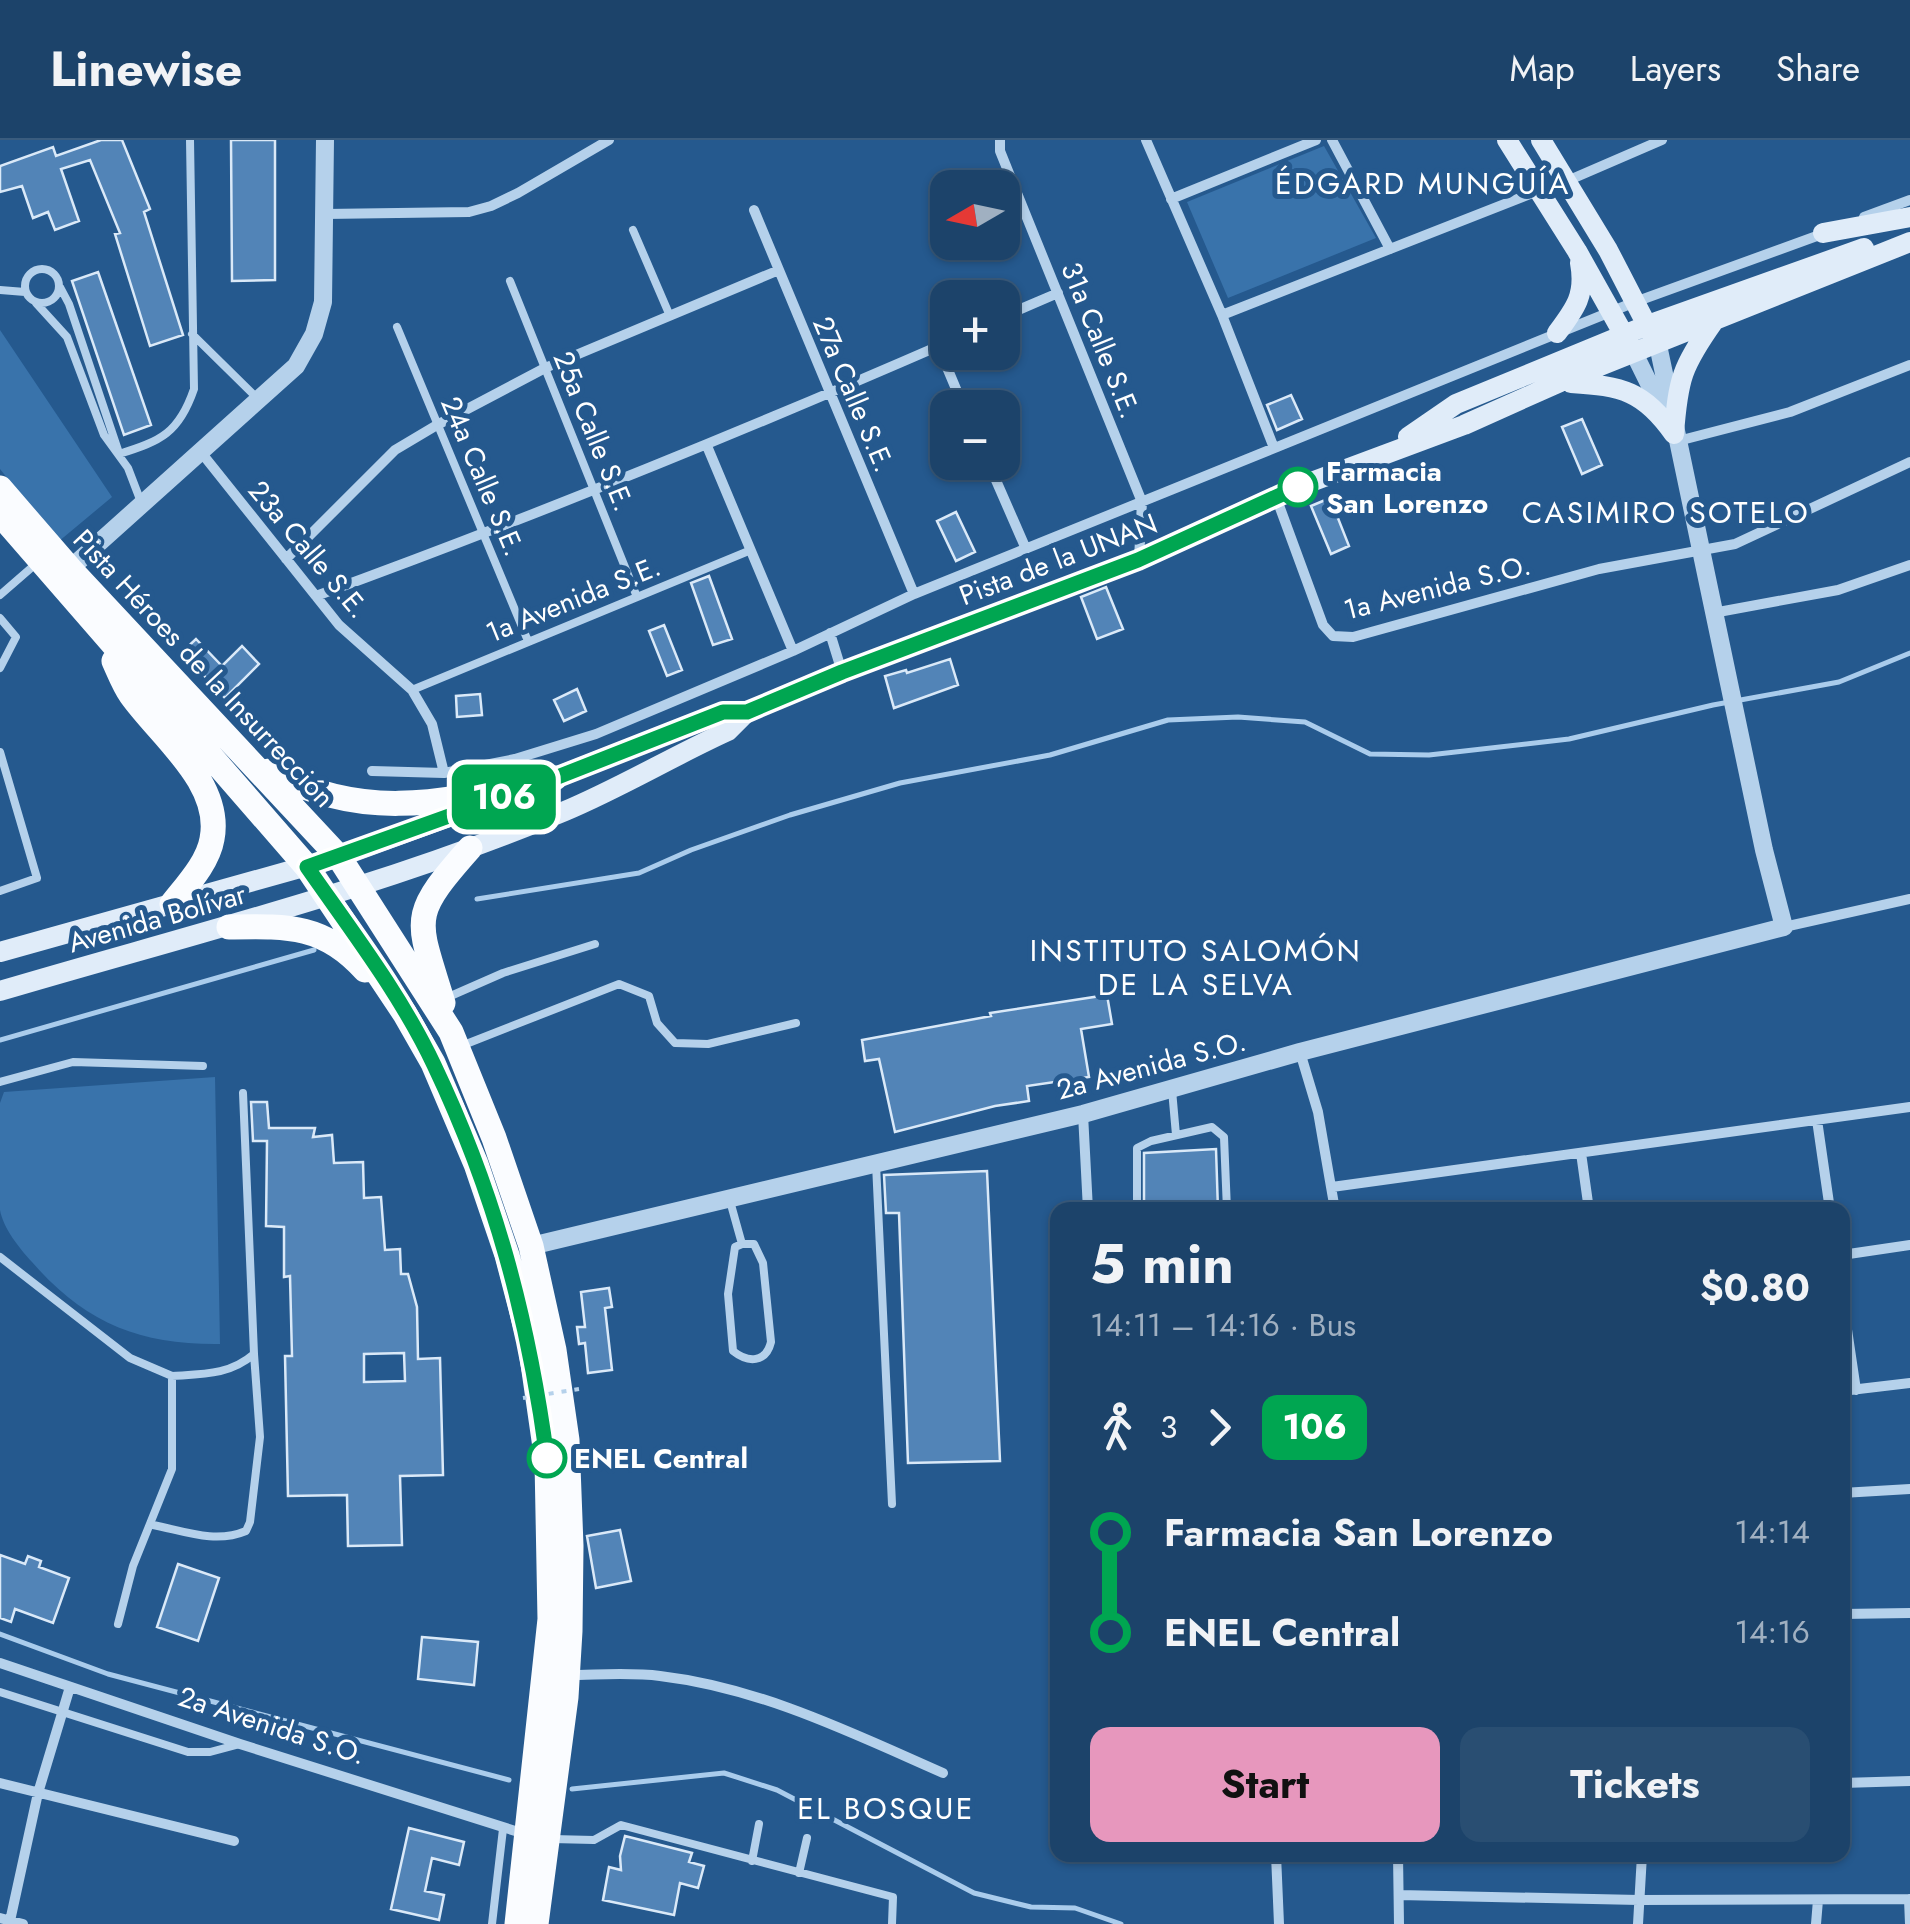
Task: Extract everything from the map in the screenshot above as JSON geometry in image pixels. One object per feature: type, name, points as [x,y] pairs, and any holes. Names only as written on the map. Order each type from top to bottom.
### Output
[{"type":"main road","points":[[1507,140],[1635,355]]},
{"type":"main road","points":[[1541,140],[1608,250],[1658,346]]},
{"type":"main road","points":[[1823,234],[1910,217]]},
{"type":"main road","name":"Pista de la UNAN","points":[[328,896],[568,810],[728,731],[747,712],[1138,560],[1276,497],[1658,346],[1910,240]]},
{"type":"main road","name":"Pista de la UNAN","points":[[1387,452],[1456,404],[1648,326],[1860,249],[1910,240]]},
{"type":"main road","points":[[1557,333],[1580,304],[1584,282],[1577,252]]},
{"type":"main road","points":[[1675,438],[1678,386],[1691,353],[1714,320]]},
{"type":"main road","points":[[1560,382],[1602,384],[1638,394],[1658,411],[1675,438]]},
{"type":"main road","name":"Pista Héroes de la Insurrección","points":[[0,488],[98,630],[307,867],[328,896],[433,1063],[476,1164],[507,1254],[537,1378],[547,1461],[550,1619],[536,1924]]},
{"type":"main road","name":"Pista Héroes de la Insurrección","points":[[0,514],[249,760],[339,857],[454,1040],[494,1138],[530,1246],[554,1350],[567,1440],[571,1546],[567,1675],[538,1837],[517,1924]]},
{"type":"main road","points":[[98,630],[129,692],[202,785],[214,816],[212,842],[199,868],[172,904]]},
{"type":"main road","name":"Pista de la UNAN","points":[[307,867],[555,778],[723,712],[747,712]]},
{"type":"main road","points":[[249,760],[315,794],[360,802],[447,801],[555,778]]},
{"type":"main road","points":[[454,1040],[421,925],[437,886],[470,848]]},
{"type":"main road","name":"Avenida Bolívar","points":[[0,952],[307,867]]},
{"type":"main road","name":"Avenida Bolívar","points":[[0,991],[328,896]]},
{"type":"main road","points":[[229,927],[283,926],[309,930],[354,958],[405,1014]]},
{"type":"street","points":[[56,570],[142,506],[296,366],[314,334],[323,302],[325,140]]},
{"type":"street","points":[[325,214],[468,212],[491,206],[608,140]]},
{"type":"street","name":"31a Calle S.E.","points":[[1000,140],[1000,151],[1142,502],[1138,560]]},
{"type":"street","points":[[1146,140],[1222,315],[1274,448]]},
{"type":"street","points":[[1172,199],[1316,140]]},
{"type":"street","points":[[1332,140],[1390,249]]},
{"type":"street","points":[[1567,181],[1662,140]]},
{"type":"street","points":[[1222,315],[1540,190]]},
{"type":"street","points":[[372,771],[444,773],[515,759],[596,734],[914,594],[1635,302],[1910,200]]},
{"type":"street","name":"27a Calle S.E.","points":[[754,210],[914,594]]},
{"type":"street","points":[[286,558],[395,450],[545,368],[778,270]]},
{"type":"street","points":[[1020,310],[1058,293]]},
{"type":"street","points":[[1658,346],[1699,551],[1784,927],[1910,899]]},
{"type":"street","points":[[316,596],[594,492],[930,349]]},
{"type":"street","points":[[1635,355],[1675,438]]},
{"type":"street","points":[[1675,438],[1790,412],[1910,365]]},
{"type":"street","points":[[707,446],[793,650]]},
{"type":"street","name":"23a Calle S.E.","points":[[200,452],[339,625],[412,690],[432,724],[444,773]]},
{"type":"street","points":[[1699,551],[1735,544],[1910,462]]},
{"type":"street","points":[[996,480],[1026,549]]},
{"type":"street","name":"1a Avenida S.O.","points":[[1276,497],[1323,625],[1333,636],[1353,636],[1599,569],[1699,551]]},
{"type":"street","points":[[1714,613],[1838,590],[1910,565]]},
{"type":"street","points":[[830,633],[842,672]]},
{"type":"street","name":"2a Avenida S.O.","points":[[530,1246],[1082,1114],[1300,1052],[1784,927]]},
{"type":"street","points":[[1300,1052],[1318,1112],[1334,1202]]},
{"type":"street","points":[[1332,1187],[1910,1107]]},
{"type":"street","points":[[1082,1114],[1088,1202]]},
{"type":"street","points":[[1817,1120],[1829,1202]]},
{"type":"street","points":[[1581,1152],[1588,1202]]},
{"type":"street","points":[[1850,1254],[1910,1246]]},
{"type":"street","points":[[1850,1350],[1856,1390]]},
{"type":"street","points":[[1850,1390],[1910,1383]]},
{"type":"street","points":[[1850,1493],[1910,1489]]},
{"type":"street","points":[[1850,1614],[1910,1613]]},
{"type":"street","name":"2a Avenida S.O.","points":[[0,1663],[240,1744],[538,1837]]},
{"type":"street","points":[[567,1675],[658,1676],[742,1692],[808,1713],[944,1773]]},
{"type":"street","points":[[23,1924],[5,1919],[70,1687]]},
{"type":"street","points":[[1850,1782],[1910,1781]]},
{"type":"street","points":[[0,1783],[234,1841]]},
{"type":"street","points":[[1276,1862],[1279,1924]]},
{"type":"street","points":[[1398,1862],[1400,1924]]},
{"type":"street","points":[[1638,1924],[1642,1862]]},
{"type":"street","points":[[1399,1895],[1639,1900],[1910,1899],[1910,1924]]},
{"type":"street","points":[[1816,1924],[1818,1900]]},
{"type":"lane","points":[[119,454],[157,442],[188,405],[194,388],[190,140]]},
{"type":"lane","points":[[633,230],[670,316]]},
{"type":"lane","points":[[25,292],[28,275],[37,269],[56,276],[119,454]]},
{"type":"lane","name":"25a Calle S.E.","points":[[510,280],[636,597]]},
{"type":"lane","points":[[36,303],[47,304],[60,287]]},
{"type":"lane","points":[[0,290],[25,292],[67,337],[104,435],[128,468],[142,506]]},
{"type":"lane","name":"24a Calle S.E.","points":[[397,327],[528,641]]},
{"type":"lane","points":[[192,334],[260,400]]},
{"type":"lane","name":"1a Avenida S.E.","points":[[412,690],[751,550]]},
{"type":"lane","points":[[0,595],[56,570]]},
{"type":"lane","points":[[0,618],[16,636],[0,668]]},
{"type":"lane","points":[[0,752],[37,878],[0,891]]},
{"type":"lane","points":[[442,1000],[504,973],[595,944]]},
{"type":"lane","points":[[454,1040],[619,984],[649,996],[657,1023],[675,1043],[708,1044],[796,1023]]},
{"type":"lane","points":[[0,1082],[73,1062],[203,1066]]},
{"type":"lane","points":[[1172,1089],[1176,1135]]},
{"type":"lane","points":[[152,1525],[208,1538],[246,1531],[250,1522],[260,1437],[243,1093]]},
{"type":"lane","points":[[1137,1202],[1137,1148],[1151,1140],[1212,1127],[1224,1136],[1227,1202]]},
{"type":"lane","points":[[876,1162],[892,1504]]},
{"type":"lane","points":[[730,1201],[742,1244]]},
{"type":"lane","points":[[742,1244],[754,1244],[763,1263],[771,1342],[769,1353],[761,1359],[750,1360],[732,1351],[728,1294],[735,1247],[742,1244]]},
{"type":"lane","points":[[0,1257],[130,1358],[172,1376],[219,1373],[240,1366],[254,1354]]},
{"type":"lane","points":[[118,1624],[134,1566],[172,1470],[172,1376]]},
{"type":"lane","points":[[0,1692],[188,1752],[210,1752],[240,1744]]},
{"type":"lane","points":[[752,1862],[759,1824]]},
{"type":"lane","points":[[538,1837],[594,1840],[621,1825],[893,1897],[892,1924]]},
{"type":"lane","points":[[492,1924],[503,1829]]},
{"type":"lane","points":[[799,1874],[807,1838]]},
{"type":"path","points":[[523,1398],[579,1389]]},
{"type":"shaded area","points":[[1324,146],[1376,238],[1228,298],[1187,202]]},
{"type":"shaded area","points":[[0,330],[112,497],[58,542],[0,469]]},
{"type":"shaded area","points":[[215,1077],[220,1344],[139,1335],[72,1301],[32,1262],[8,1231],[0,1210],[0,1103],[4,1092]]},
{"type":"building","points":[[101,140],[122,140],[150,209],[144,212],[183,335],[150,346],[115,234],[120,233],[90,160],[61,169],[79,221],[55,230],[48,212],[33,218],[22,186],[0,192],[0,166],[53,147],[56,156]]},
{"type":"building","points":[[231,140],[275,140],[275,280],[232,281]]},
{"type":"building","points":[[98,272],[151,425],[124,435],[72,281]]},
{"type":"building","points":[[1291,395],[1302,419],[1277,430],[1267,405]]},
{"type":"building","points":[[1582,419],[1602,465],[1582,474],[1562,427]]},
{"type":"building","points":[[1330,498],[1349,546],[1331,554],[1311,506]]},
{"type":"building","points":[[956,512],[975,552],[956,561],[937,521]]},
{"type":"building","points":[[709,576],[732,639],[713,645],[691,583]]},
{"type":"building","points":[[1106,587],[1123,629],[1097,639],[1081,597]]},
{"type":"building","points":[[664,625],[682,670],[667,676],[649,631]]},
{"type":"building","points":[[196,639],[222,666],[242,646],[259,664],[225,698],[182,652]]},
{"type":"building","points":[[950,659],[958,685],[894,708],[885,676]]},
{"type":"building","points":[[577,689],[586,711],[564,721],[554,700]]},
{"type":"building","points":[[480,694],[482,715],[457,717],[456,696]]},
{"type":"building","points":[[1107,995],[1112,1024],[1081,1029],[1089,1077],[1027,1086],[1029,1101],[895,1132],[879,1059],[865,1061],[862,1040],[991,1016],[990,1013]]},
{"type":"building","points":[[251,1102],[267,1102],[269,1128],[315,1128],[313,1137],[332,1135],[334,1163],[363,1162],[364,1198],[381,1197],[385,1250],[400,1249],[401,1274],[408,1274],[417,1307],[418,1359],[440,1358],[443,1475],[400,1476],[402,1545],[348,1546],[347,1495],[288,1496],[285,1356],[292,1356],[290,1276],[284,1277],[284,1227],[266,1226],[267,1141],[253,1141]],"holes":[[[404,1353],[405,1381],[364,1382],[364,1354]]]},
{"type":"building","points":[[1216,1149],[1218,1202],[1144,1202],[1144,1153]]},
{"type":"building","points":[[987,1171],[1000,1461],[908,1463],[899,1213],[886,1213],[884,1175]]},
{"type":"building","points":[[609,1288],[612,1307],[605,1308],[612,1370],[588,1373],[585,1343],[579,1344],[577,1327],[585,1327],[581,1292]]},
{"type":"building","points":[[620,1530],[631,1581],[596,1588],[587,1536]]},
{"type":"building","points":[[0,1555],[25,1564],[28,1556],[41,1561],[39,1567],[69,1578],[53,1623],[15,1609],[11,1622],[0,1618]]},
{"type":"building","points":[[178,1564],[219,1578],[198,1641],[157,1627]]},
{"type":"building","points":[[422,1637],[478,1642],[474,1685],[418,1679]]},
{"type":"building","points":[[409,1828],[464,1842],[459,1865],[432,1858],[425,1891],[444,1895],[439,1920],[391,1909]]},
{"type":"building","points":[[625,1836],[692,1853],[689,1862],[704,1866],[698,1888],[680,1883],[674,1915],[603,1900],[609,1867],[621,1870]]},
{"type":"waterway","points":[[477,899],[639,873],[790,815],[900,783],[1050,755],[1168,720],[1238,717],[1305,722],[1370,754],[1429,755],[1569,739],[1713,705],[1839,682],[1910,653]]},
{"type":"waterway","points":[[0,1040],[314,950]]},
{"type":"waterway","points":[[0,1634],[108,1674],[509,1780]]},
{"type":"waterway","points":[[572,1789],[724,1773],[777,1790],[974,1893],[1031,1907],[1075,1908],[1121,1924]]},
{"type":"bus line","name":"106","points":[[547,1458],[530,1344],[507,1254],[476,1164],[433,1063],[307,867],[555,778],[723,712],[747,712],[1138,560],[1298,487]]},
{"type":"place","name":"Farmacia San Lorenzo","points":[[1298,487]]},
{"type":"place","name":"ENEL Central","points":[[547,1458]]},
{"type":"district","name":"ÉDGARD MUNGUÍA","points":[[1423,184]]},
{"type":"district","name":"CASIMIRO SOTELO","points":[[1666,513]]},
{"type":"district","name":"INSTITUTO SALOMÓN DE LA SELVA","points":[[1196,968]]},
{"type":"district","name":"EL BOSQUE","points":[[886,1809]]}]
